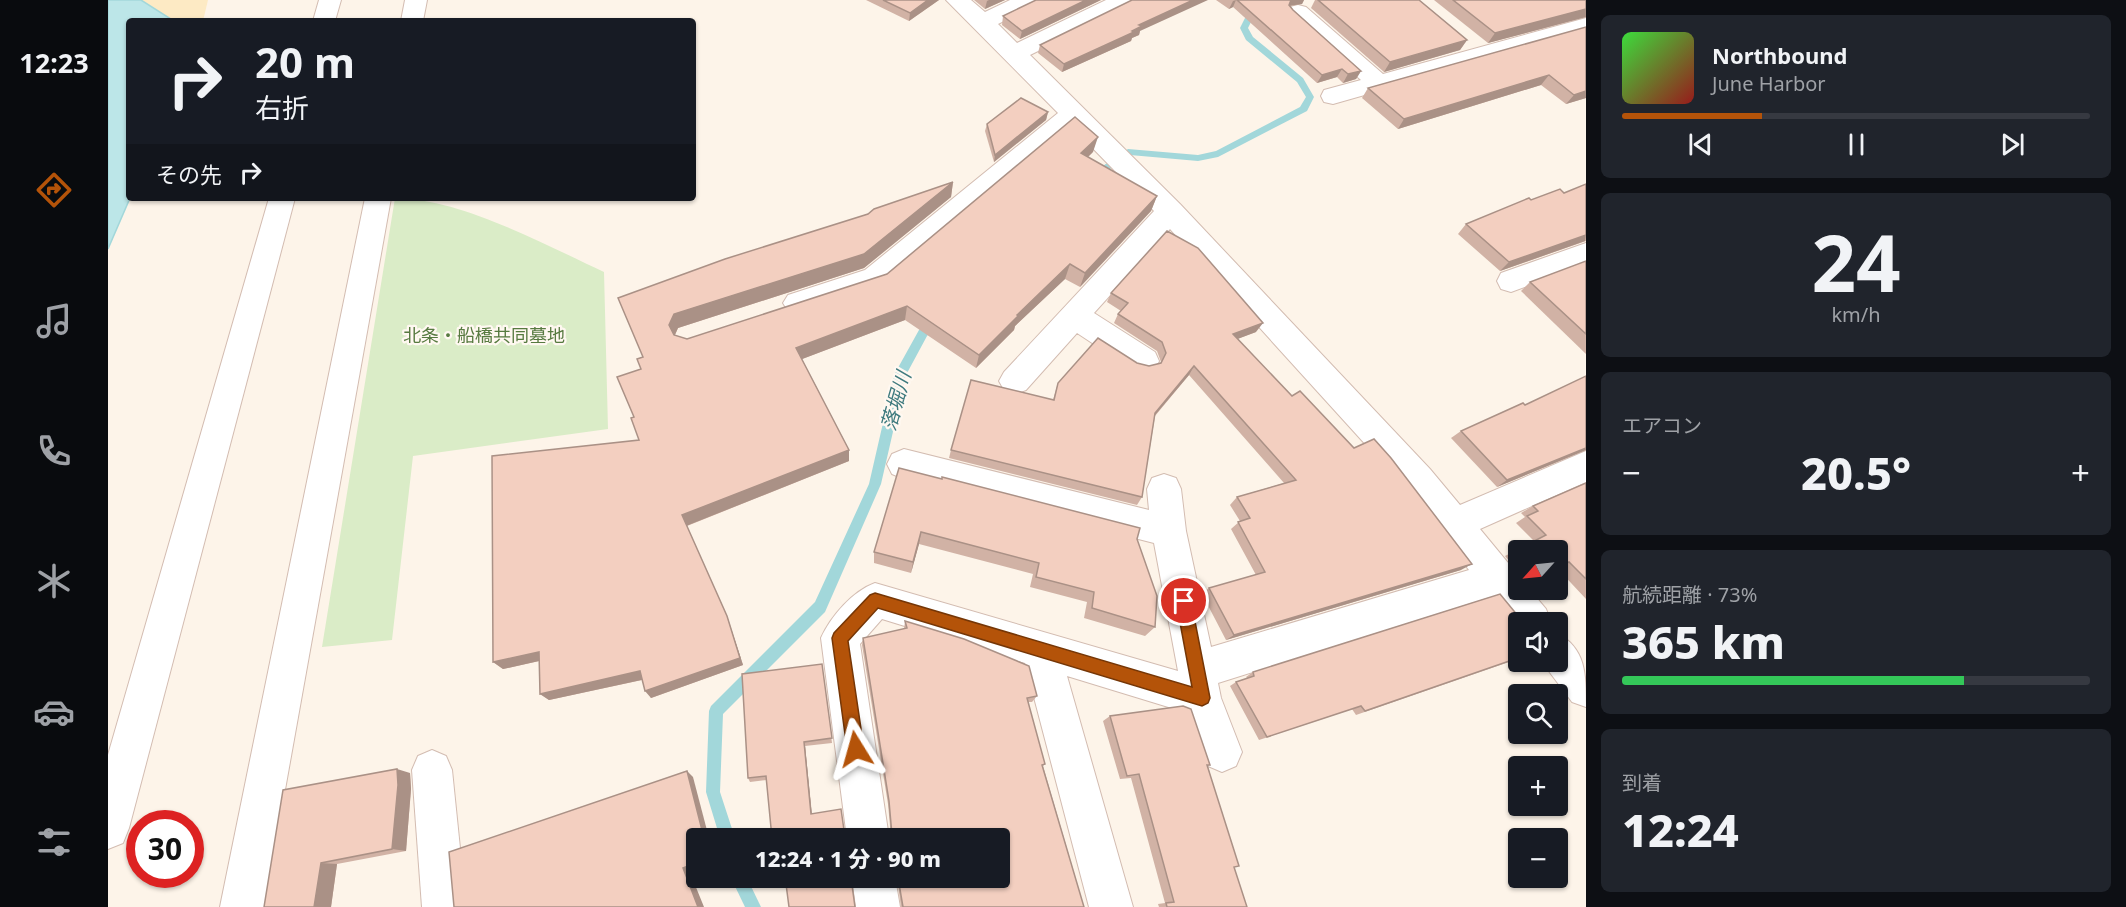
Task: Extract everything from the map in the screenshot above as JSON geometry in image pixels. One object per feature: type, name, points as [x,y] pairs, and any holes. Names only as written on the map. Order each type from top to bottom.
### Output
[{"type":"street","points":[[325,18],[330,0]]},
{"type":"street","points":[[413,18],[416,0]]},
{"type":"street","points":[[957,0],[983,22],[1170,211],[1418,479],[1525,612]]},
{"type":"street","points":[[983,22],[1028,0]]},
{"type":"street","points":[[1014,54],[1123,0]]},
{"type":"street","points":[[1298,12],[1379,83]]},
{"type":"street","points":[[1334,96],[1379,83],[1475,47],[1586,25]]},
{"type":"street","points":[[777,310],[875,278],[1073,114]]},
{"type":"street","points":[[108,828],[281,201]]},
{"type":"street","points":[[242,907],[377,201]]},
{"type":"street","points":[[1015,381],[1170,211]]},
{"type":"street","points":[[1511,281],[1586,253]]},
{"type":"street","points":[[1075,316],[1144,361]]},
{"type":"street","points":[[904,464],[1169,531]]},
{"type":"street","points":[[1454,524],[1586,466]]},
{"type":"street","points":[[1164,489],[1169,531],[1200,684],[1222,752]]},
{"type":"street","points":[[867,828],[840,638],[875,600],[1041,651],[1200,684],[1497,578]]},
{"type":"street","points":[[1041,651],[1111,907]]},
{"type":"street","points":[[1568,666],[1586,688]]},
{"type":"street","points":[[432,770],[444,907]]},
{"type":"street","points":[[875,888],[878,907]]},
{"type":"green space","name":"北条・船橋共同墓地","points":[[395,201],[424,201],[474,214],[604,272],[608,429],[413,456],[392,640],[322,647]]},
{"type":"sand","points":[[141,0],[208,0],[204,18],[169,18]]},
{"type":"water","points":[[108,0],[141,0],[169,18],[126,18],[126,201],[129,201],[108,249]]},
{"type":"building","points":[[883,0],[928,0],[910,13]]},
{"type":"building","points":[[1036,0],[1086,0],[1022,31],[1003,16]]},
{"type":"building","points":[[1132,0],[1193,0],[1139,25],[1142,26],[1132,31],[1134,32],[1064,64],[1040,45]]},
{"type":"building","points":[[1237,0],[1291,0],[1289,5],[1293,10],[1361,71],[1348,74],[1342,69],[1322,75]]},
{"type":"building","points":[[1318,0],[1419,0],[1467,40],[1390,62]]},
{"type":"building","points":[[1453,0],[1586,0],[1586,9],[1495,33]]},
{"type":"building","points":[[1586,27],[1586,91],[1574,95],[1549,75],[1404,119],[1368,88]]},
{"type":"building","points":[[1021,98],[1048,112],[995,155],[987,124]]},
{"type":"building","points":[[1075,117],[1098,137],[1081,153],[1157,196],[1085,273],[1070,264],[979,355],[907,306],[796,348],[849,450],[682,515],[727,616],[740,658],[645,691],[640,671],[540,694],[539,652],[493,662],[492,456],[639,440],[631,418],[634,417],[617,377],[641,369],[637,359],[643,357],[618,298],[725,259],[868,214],[874,209],[953,182],[864,254],[674,314],[669,325],[674,335],[687,339],[887,274]]},
{"type":"building","points":[[1586,184],[1586,235],[1509,262],[1466,224],[1529,198],[1531,200],[1560,189],[1564,193]]},
{"type":"building","points":[[1167,231],[1198,248],[1263,323],[1233,334],[1292,396],[1300,391],[1354,448],[1374,439],[1472,564],[1234,635],[1209,588],[1265,572],[1238,522],[1250,518],[1237,497],[1296,480],[1194,366],[1155,413],[1142,497],[951,450],[971,380],[1054,400],[1058,383],[1098,338],[1137,363],[1149,366],[1161,363],[1166,353],[1162,342],[1118,314],[1128,303],[1111,293]]},
{"type":"building","points":[[1586,261],[1586,334],[1530,282]]},
{"type":"building","points":[[1586,376],[1586,448],[1507,480],[1461,431],[1523,403],[1525,405]]},
{"type":"building","points":[[899,468],[1140,528],[1137,539],[1157,596],[1155,627],[1092,608],[1094,592],[1036,577],[1039,563],[921,532],[913,562],[874,552]]},
{"type":"building","points":[[1586,483],[1586,579],[1568,562],[1568,540],[1536,540],[1546,535],[1527,516],[1538,511],[1533,506]]},
{"type":"building","points":[[1500,594],[1515,612],[1508,612],[1508,661],[1365,711],[1361,706],[1267,737],[1236,682],[1254,676],[1253,672]]},
{"type":"building","points":[[905,621],[964,639],[1029,666],[1037,696],[1027,698],[1045,764],[1042,765],[1084,907],[903,907],[900,888],[1010,888],[1010,828],[891,828],[863,638],[907,628]]},
{"type":"building","points":[[822,664],[832,738],[804,742],[811,814],[841,809],[844,828],[771,828],[766,776],[748,778],[742,674]]},
{"type":"building","points":[[1183,706],[1191,709],[1210,765],[1207,765],[1239,866],[1234,867],[1247,907],[1167,907],[1166,903],[1174,902],[1139,774],[1127,776],[1110,716]]},
{"type":"building","points":[[397,769],[398,785],[392,849],[321,863],[314,907],[264,907],[283,790]]},
{"type":"building","points":[[687,771],[701,828],[686,828],[686,867],[683,868],[686,876],[686,888],[691,888],[698,907],[454,907],[449,852]]},
{"type":"building","points":[[787,888],[852,888],[855,907],[789,907]]},
{"type":"waterway","name":"落堀川","points":[[1094,176],[1128,152],[1198,158],[1218,154],[1304,109],[1310,97],[1300,80],[1249,38],[1244,28],[1258,0]]},
{"type":"waterway","name":"落堀川","points":[[724,828],[713,792],[716,711],[820,607],[875,484],[900,375],[923,333],[935,320]]},
{"type":"waterway","name":"落堀川","points":[[744,888],[753,907]]},
{"type":"route","points":[[856,749],[840,638],[875,600],[1202,698],[1184,601]]}]
